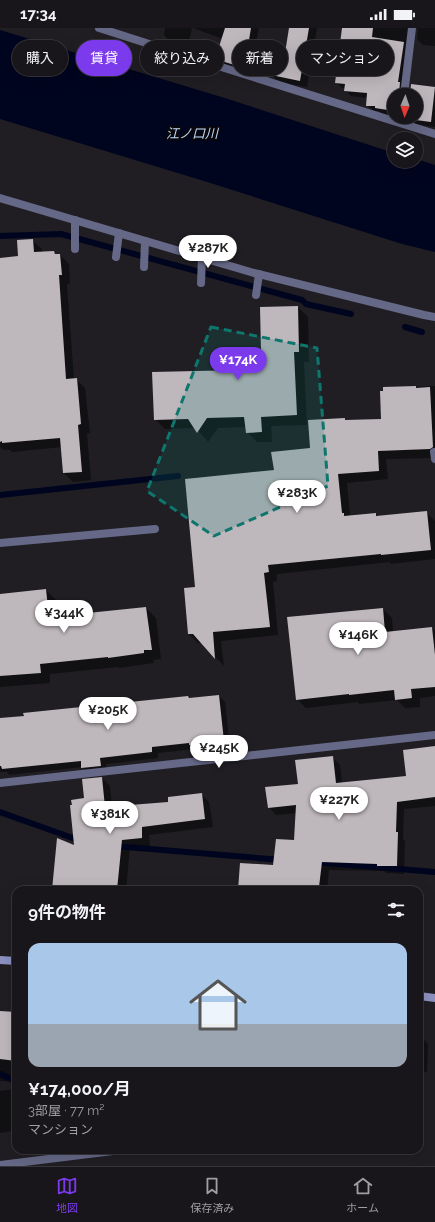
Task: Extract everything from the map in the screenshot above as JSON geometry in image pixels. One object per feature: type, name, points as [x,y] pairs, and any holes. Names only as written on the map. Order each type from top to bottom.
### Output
[{"type":"main road","points":[[0,960],[12,961]]},
{"type":"main road","points":[[423,996],[435,998]]},
{"type":"street","points":[[99,28],[387,116]]},
{"type":"street","points":[[405,88],[412,28]]},
{"type":"street","points":[[411,124],[435,134]]},
{"type":"street","points":[[0,198],[259,274],[435,317]]},
{"type":"street","points":[[75,220],[75,249]]},
{"type":"street","points":[[116,257],[119,233]]},
{"type":"street","points":[[144,267],[145,241]]},
{"type":"street","points":[[201,283],[202,257]]},
{"type":"street","points":[[256,295],[259,274]]},
{"type":"street","points":[[0,543],[155,528]]},
{"type":"street","points":[[0,783],[435,735]]},
{"type":"street","points":[[0,1165],[91,1154]]},
{"type":"highlighted area","points":[[211,327],[317,348],[328,486],[214,536],[147,491]]},
{"type":"water","name":"江ノ口川","points":[[0,30],[33,40],[12,40],[12,76],[68,76],[68,51],[76,53],[76,76],[132,76],[132,70],[140,72],[140,76],[152,76],[387,151],[387,168],[423,168],[423,161],[435,165],[435,252],[402,244],[204,181],[0,119]]},
{"type":"building","points":[[225,28],[251,28],[249,40],[232,40],[232,64],[224,62],[224,40],[221,40]]},
{"type":"building","points":[[289,28],[309,28],[307,40],[296,40],[296,76],[301,76],[300,81],[276,76],[288,76],[287,40]]},
{"type":"building","points":[[342,28],[373,28],[372,37],[391,40],[340,40]]},
{"type":"building","points":[[394,40],[404,42],[398,82],[400,82],[400,88],[387,88],[387,110],[375,108],[375,106],[366,106],[367,93],[344,91],[345,84],[335,83],[336,76],[394,76]]},
{"type":"building","points":[[411,84],[435,87],[431,122],[423,121],[423,88],[411,88]]},
{"type":"building","points":[[33,239],[34,252],[54,251],[55,254],[60,254],[62,275],[59,275],[66,379],[77,378],[81,424],[78,425],[82,472],[63,473],[60,438],[0,442],[0,258],[18,256],[17,240]]},
{"type":"building","points":[[298,306],[299,352],[294,352],[297,415],[261,417],[262,432],[246,433],[244,417],[207,418],[197,433],[188,419],[154,420],[152,372],[241,370],[240,351],[261,351],[260,307]]},
{"type":"building","points":[[416,386],[416,388],[430,387],[433,447],[430,449],[378,451],[379,471],[338,474],[342,513],[344,513],[344,516],[376,513],[376,516],[427,511],[431,550],[268,565],[269,572],[264,573],[270,627],[213,632],[215,659],[193,634],[188,634],[184,588],[195,587],[185,479],[274,470],[271,452],[310,448],[308,420],[345,418],[345,420],[381,419],[380,391],[383,391],[383,387]]},
{"type":"building","points":[[46,589],[49,617],[146,607],[152,650],[144,650],[144,653],[108,658],[40,664],[41,673],[0,676],[0,594]]},
{"type":"building","points":[[383,608],[385,632],[432,627],[435,655],[435,687],[411,689],[412,698],[395,700],[394,690],[296,700],[287,617]]},
{"type":"building","points":[[219,695],[224,741],[152,747],[152,752],[100,758],[101,766],[81,768],[81,761],[2,769],[0,766],[0,718],[24,716],[23,713],[188,696],[189,698]]},
{"type":"building","points":[[435,746],[435,797],[397,802],[397,866],[322,862],[319,886],[238,886],[240,863],[273,865],[276,839],[294,840],[296,805],[268,808],[265,787],[298,784],[295,760],[333,756],[336,783],[406,776],[403,750]]},
{"type":"building","points":[[102,777],[105,807],[168,802],[168,797],[202,793],[205,819],[142,827],[142,838],[122,840],[117,886],[52,886],[57,838],[74,845],[70,805],[72,805],[71,800],[84,798],[82,779]]},
{"type":"building","points":[[0,1011],[12,1012],[12,1060],[0,1059]]},
{"type":"waterway","points":[[0,236],[61,234],[302,300],[306,304],[351,314]]},
{"type":"waterway","points":[[405,327],[422,332]]},
{"type":"waterway","points":[[0,495],[178,476]]},
{"type":"waterway","points":[[0,812],[81,841]]},
{"type":"waterway","points":[[114,846],[282,860]]},
{"type":"waterway","points":[[315,862],[435,872]]},
{"type":"waterway","points":[[0,1074],[12,1079]]}]
